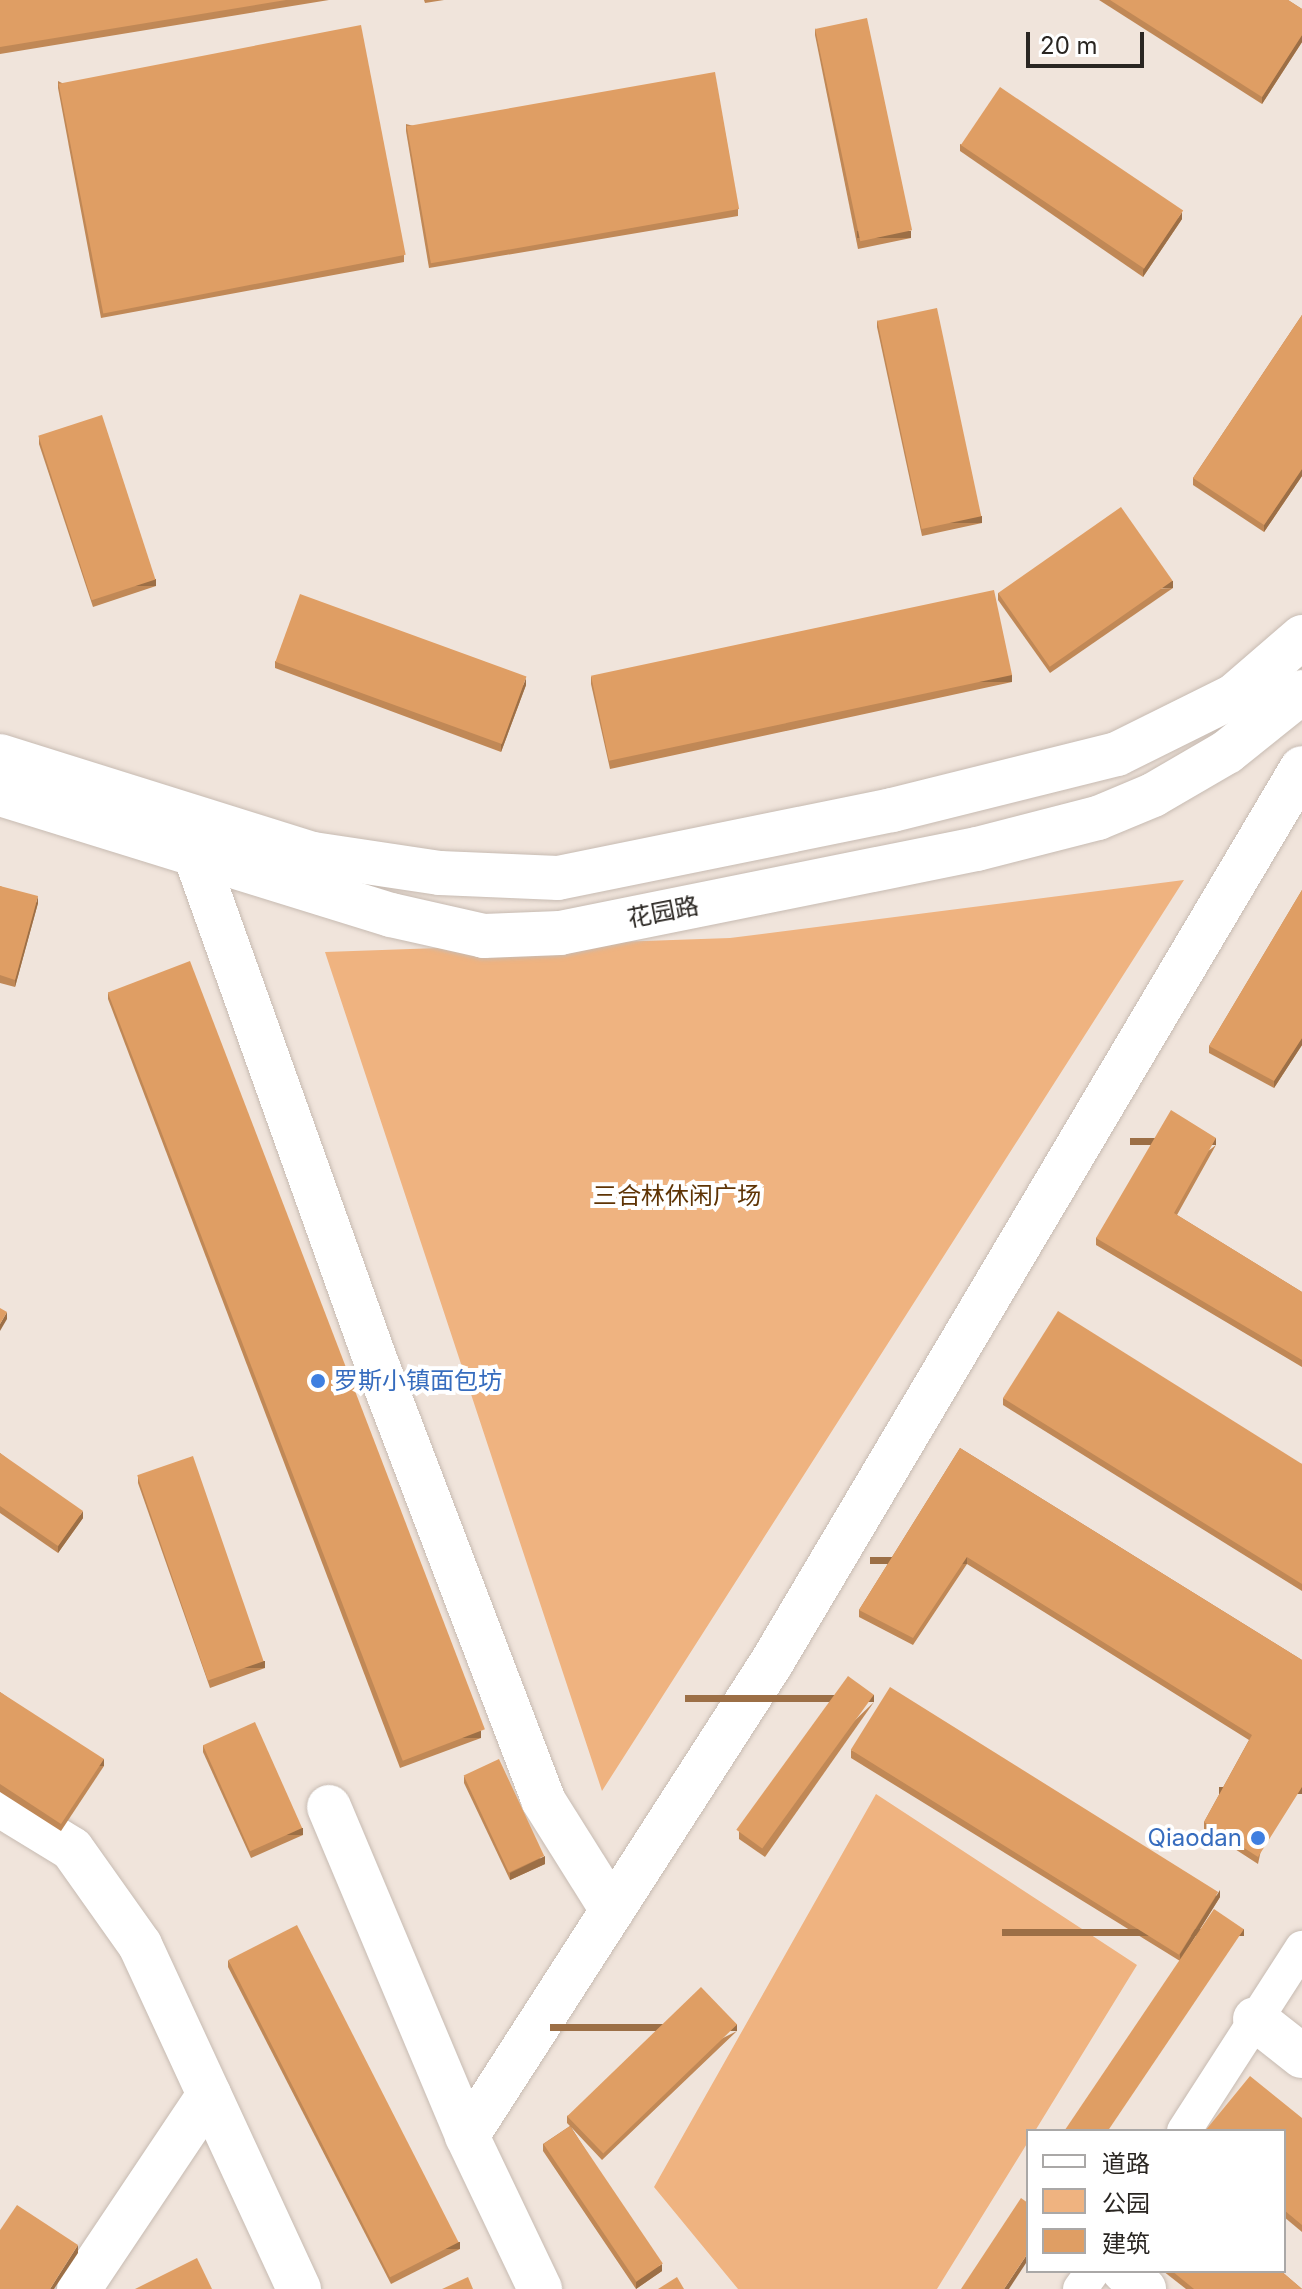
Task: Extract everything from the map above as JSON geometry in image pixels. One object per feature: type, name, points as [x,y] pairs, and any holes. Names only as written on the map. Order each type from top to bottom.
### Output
[{"type":"street","points":[[0,756],[313,854],[440,873],[558,878],[892,810],[1117,754],[1234,696],[1302,637]]},
{"type":"street","name":"花园路","points":[[0,794],[391,915],[484,936],[560,933],[977,849],[1098,818],[1153,795],[1227,752],[1302,692]]},
{"type":"street","points":[[467,2136],[772,1662],[1302,768]]},
{"type":"street","points":[[180,812],[375,1359],[543,1800],[612,1910]]},
{"type":"street","points":[[0,1805],[72,1849],[140,1945],[299,2289]]},
{"type":"street","points":[[329,1807],[467,2136],[540,2289]]},
{"type":"street","points":[[1185,2129],[1302,1948]]},
{"type":"street","points":[[1255,2019],[1302,2056]]},
{"type":"street","points":[[79,2289],[209,2095]]},
{"type":"street","points":[[1126,2273],[1144,2289]]},
{"type":"green space","name":"三合林休闲广场","points":[[1184,880],[602,1791],[325,952],[730,938]]},
{"type":"green space","points":[[876,1794],[1137,1965],[1036,2129],[1026,2129],[1026,2145],[937,2289],[738,2289],[654,2187]]},
{"type":"building","points":[[0,0],[286,0],[0,47]]},
{"type":"building","points":[[1110,0],[1288,0],[1302,9],[1302,35],[1262,97]]},
{"type":"building","points":[[867,18],[912,230],[860,241],[815,29]]},
{"type":"building","points":[[361,25],[406,255],[103,313],[59,84]]},
{"type":"building","points":[[715,72],[739,209],[431,263],[407,126]]},
{"type":"building","points":[[1000,87],[1183,211],[1144,269],[961,145]]},
{"type":"building","points":[[937,308],[981,516],[922,529],[877,321]]},
{"type":"building","points":[[1302,315],[1302,469],[1264,525],[1193,478]]},
{"type":"building","points":[[102,415],[155,580],[92,600],[38,436]]},
{"type":"building","points":[[1121,507],[1173,581],[1050,667],[998,593]]},
{"type":"building","points":[[994,590],[1012,675],[609,761],[591,676]]},
{"type":"building","points":[[300,594],[526,676],[502,744],[275,662]]},
{"type":"building","points":[[0,886],[38,896],[15,980],[0,975]]},
{"type":"building","points":[[1302,890],[1302,1038],[1274,1081],[1209,1046]]},
{"type":"building","points":[[190,961],[485,1729],[403,1761],[108,993]]},
{"type":"building","points":[[1171,1110],[1216,1138],[1174,1213],[1302,1292],[1302,1360],[1096,1238]]},
{"type":"building","points":[[0,1308],[7,1312],[0,1324]]},
{"type":"building","points":[[1058,1311],[1302,1464],[1302,1584],[1003,1398]]},
{"type":"building","points":[[960,1448],[1302,1660],[1302,1787],[1258,1857],[1204,1822],[1252,1735],[967,1557],[913,1638],[859,1610]]},
{"type":"building","points":[[0,1453],[83,1511],[58,1546],[0,1506]]},
{"type":"building","points":[[193,1456],[264,1661],[208,1680],[137,1475]]},
{"type":"building","points":[[848,1676],[874,1695],[762,1849],[736,1830]]},
{"type":"building","points":[[890,1687],[1218,1892],[1179,1955],[851,1750]]},
{"type":"building","points":[[0,1692],[104,1759],[61,1824],[0,1784]]},
{"type":"building","points":[[255,1722],[302,1828],[250,1851],[203,1745]]},
{"type":"building","points":[[499,1759],[544,1856],[509,1872],[464,1775]]},
{"type":"building","points":[[1214,1909],[1244,1929],[1109,2129],[1066,2129]]},
{"type":"building","points":[[297,1925],[459,2242],[390,2277],[228,1960]]},
{"type":"building","points":[[701,1987],[737,2024],[603,2154],[567,2116]]},
{"type":"building","points":[[1250,2076],[1302,2118],[1302,2225],[1286,2212],[1286,2129],[1207,2129]]},
{"type":"building","points":[[570,2126],[663,2264],[636,2282],[543,2144]]},
{"type":"building","points":[[1021,2198],[1026,2202],[1026,2256],[1004,2289],[961,2289]]},
{"type":"building","points":[[17,2205],[78,2245],[50,2289],[0,2289],[0,2230]]},
{"type":"building","points":[[197,2258],[212,2289],[135,2289]]},
{"type":"building","points":[[1174,2273],[1283,2273],[1302,2289],[1194,2289]]},
{"type":"building","points":[[468,2277],[473,2289],[442,2289]]},
{"type":"building","points":[[677,2277],[684,2289],[658,2289]]},
{"type":"place","name":"罗斯小镇面包坊","points":[[318,1381]]},
{"type":"place","name":"Qiaodan","points":[[1258,1838]]}]
